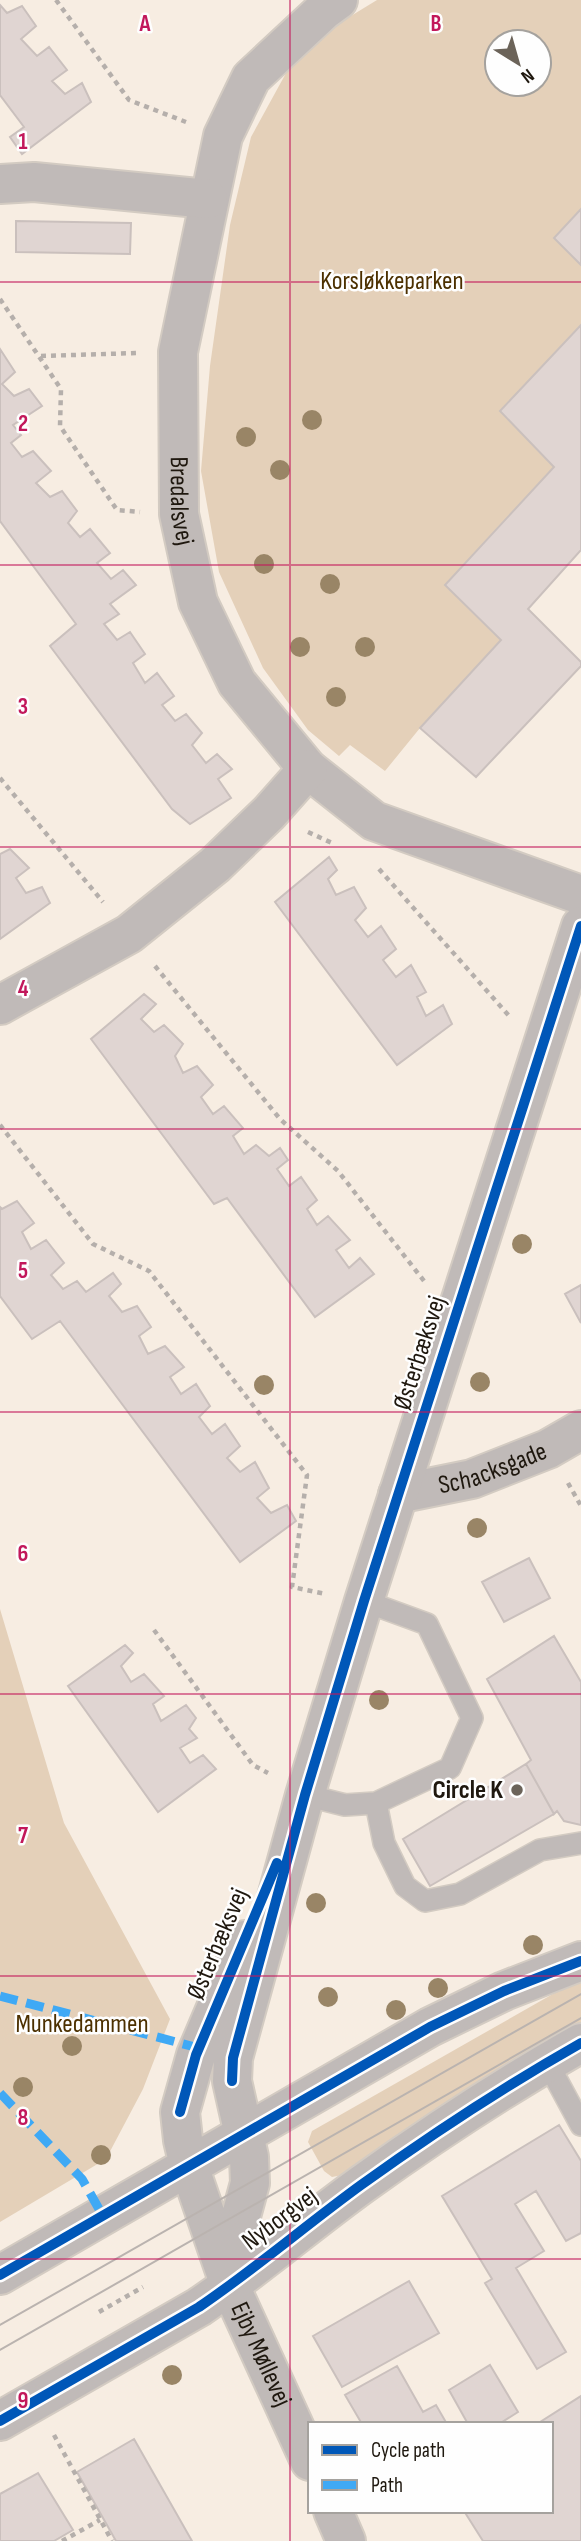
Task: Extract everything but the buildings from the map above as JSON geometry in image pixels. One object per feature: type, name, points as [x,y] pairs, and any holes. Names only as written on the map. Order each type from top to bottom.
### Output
[{"type":"street","name":"Bredalsvej","points":[[338,0],[251,78],[223,136],[208,199],[178,352],[179,514],[198,602],[237,682],[308,769],[374,821],[581,895]]},
{"type":"street","points":[[0,184],[34,182],[208,199]]},
{"type":"street","points":[[0,1005],[129,934],[215,865],[269,813],[308,769]]},
{"type":"street","name":"Østerbæksvej","points":[[230,2286],[232,2249],[250,2183],[249,2157],[232,2081],[233,2058],[305,1795],[364,1601],[581,926]]},
{"type":"street","name":"Schacksgade","points":[[398,1494],[472,1479],[548,1449],[581,1430]]},
{"type":"street","name":"Østerbæksvej","points":[[230,2286],[189,2165],[180,2112],[196,2055],[305,1795]]},
{"type":"street","points":[[0,2275],[430,2027],[504,1991],[581,1961]]},
{"type":"street","name":"Nyborgvej","points":[[0,2421],[199,2307],[361,2185],[474,2107],[581,2043]]},
{"type":"street","name":"Ejby Møllevej","points":[[230,2286],[308,2457]]},
{"type":"street","points":[[334,2513],[346,2541]]},
{"type":"lane","points":[[305,1795],[345,1805],[376,1803],[450,1768],[472,1718],[427,1624],[364,1601]]},
{"type":"lane","points":[[376,1803],[384,1843],[405,1886],[425,1901],[460,1894],[540,1850],[581,1843]]},
{"type":"lane","points":[[547,2062],[581,2125]]},
{"type":"path","points":[[56,0],[129,100],[223,136]]},
{"type":"path","points":[[0,299],[61,390],[60,426],[117,510],[179,514]]},
{"type":"path","points":[[40,356],[178,352]]},
{"type":"path","points":[[0,778],[280,1119],[338,1171],[454,1320]]},
{"type":"path","points":[[269,813],[340,847]]},
{"type":"path","points":[[376,865],[540,1052]]},
{"type":"path","points":[[0,1125],[93,1244],[149,1272],[307,1475],[292,1587],[364,1601]]},
{"type":"path","points":[[154,1630],[253,1765],[305,1795]]},
{"type":"path","points":[[99,2312],[144,2287]]},
{"type":"path","points":[[35,2400],[112,2541]]},
{"type":"path","points":[[62,2541],[100,2519]]},
{"type":"green space","name":"Korsløkkeparken","points":[[377,0],[581,0],[581,209],[554,238],[581,265],[581,325],[500,411],[554,467],[445,585],[501,640],[420,728],[385,771],[350,745],[339,756],[308,730],[263,668],[219,572],[201,471],[210,366],[230,225],[251,137],[291,64],[341,22]]},
{"type":"green space","name":"Munkedammen","points":[[0,1609],[64,1823],[170,2019],[143,2089],[106,2159],[0,2222]]},
{"type":"green space","points":[[581,1978],[581,2031],[348,2174],[332,2177],[324,2171],[308,2142],[312,2131]]},
{"type":"tram line","points":[[0,2325],[581,1994]]},
{"type":"tram line","points":[[0,2350],[581,2018]]},
{"type":"marked path","points":[[0,1996],[199,2048]]},
{"type":"marked path","points":[[0,2093],[82,2179],[103,2216]]},
{"type":"cycle path","points":[[232,2081],[233,2058],[305,1795],[364,1601],[581,926]]},
{"type":"cycle path","points":[[180,2112],[196,2055],[277,1863]]},
{"type":"cycle path","points":[[0,2275],[430,2027],[504,1991],[581,1961]]},
{"type":"cycle path","points":[[0,2421],[199,2307],[415,2147],[497,2093],[581,2043]]},
{"type":"place","name":"Circle K","points":[[517,1790]]}]
